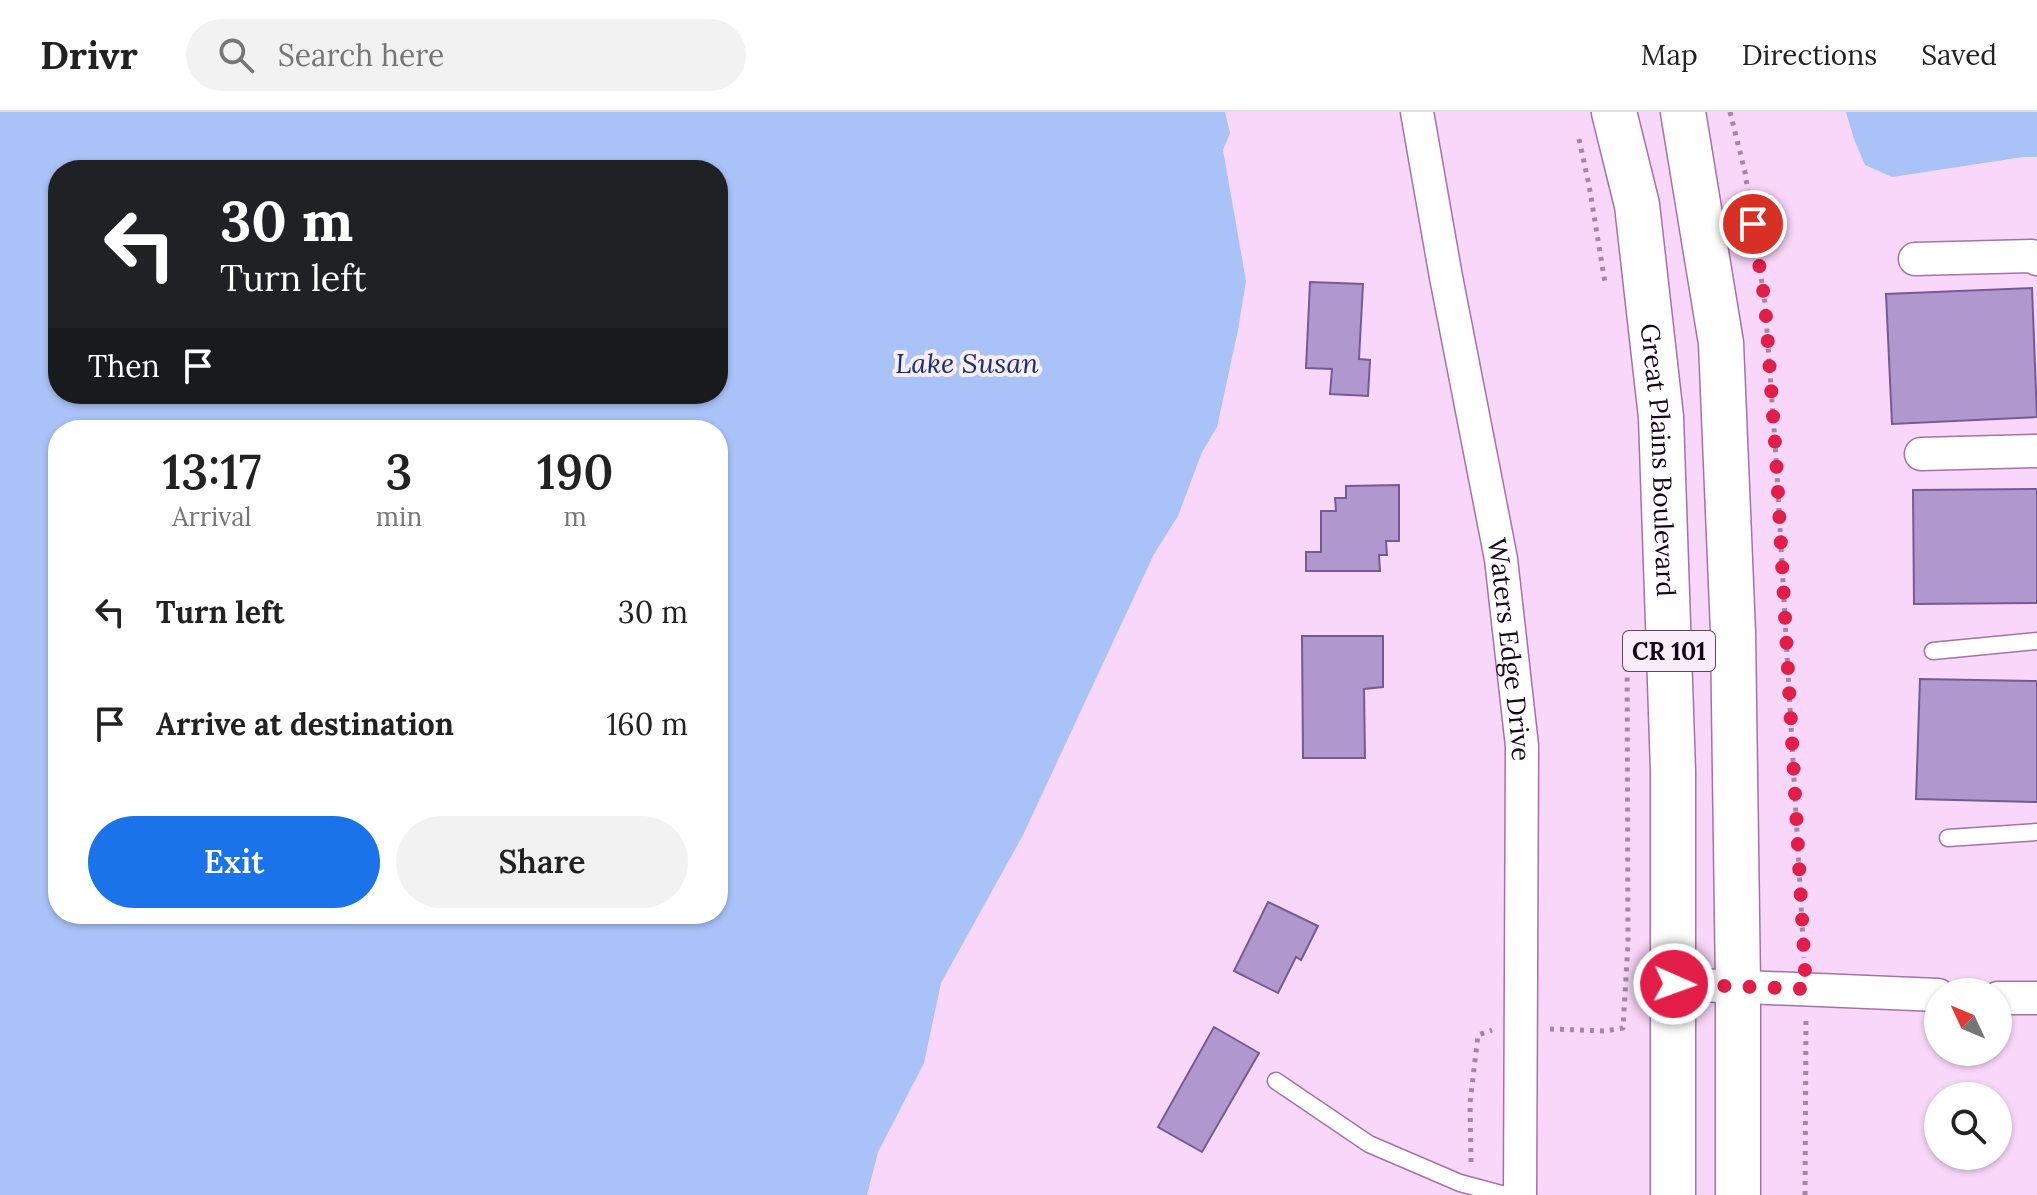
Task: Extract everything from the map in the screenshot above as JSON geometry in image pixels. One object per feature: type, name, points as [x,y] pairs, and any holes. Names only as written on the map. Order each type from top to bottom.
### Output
[{"type":"main road","name":"CR 101","points":[[1683,112],[1721,343],[1733,632],[1738,1195]]},
{"type":"main road","name":"Great Plains Boulevard","points":[[1595,119],[1637,205],[1661,417],[1673,771],[1673,1195]]},
{"type":"street","name":"Waters Edge Drive","points":[[1417,112],[1501,559],[1522,746],[1520,1195]]},
{"type":"street","points":[[1915,259],[2032,256],[2037,259]]},
{"type":"street","points":[[1921,454],[2037,451]]},
{"type":"street","points":[[1674,984],[1924,994]]},
{"type":"street","points":[[2012,998],[2037,998]]},
{"type":"lane","points":[[1933,651],[2037,641]]},
{"type":"lane","points":[[1948,838],[2037,832]]},
{"type":"lane","points":[[1276,1081],[1369,1144],[1471,1186],[1505,1195]]},
{"type":"path","points":[[1730,112],[1745,172],[1765,303],[1776,457],[1806,989],[1805,1195]]},
{"type":"path","points":[[1595,119],[1589,185],[1606,290]]},
{"type":"path","points":[[1471,1186],[1470,1103],[1478,1035],[1495,1029],[1605,1031],[1623,1028],[1628,943],[1627,624]]},
{"type":"water","name":"Lake Susan","points":[[0,112],[1225,112],[1230,133],[1223,150],[1246,281],[1217,427],[1202,452],[1178,516],[1154,554],[1023,835],[941,983],[924,1063],[878,1152],[867,1195],[0,1195]]},
{"type":"water","points":[[1846,112],[2037,112],[2037,157],[1892,177],[1865,165]]},
{"type":"building","points":[[1310,282],[1363,284],[1359,359],[1370,360],[1368,396],[1330,394],[1332,369],[1306,368]]},
{"type":"building","points":[[2032,288],[2037,417],[1892,424],[1886,294]]},
{"type":"building","points":[[1399,485],[1399,541],[1386,541],[1387,555],[1379,555],[1380,571],[1306,571],[1306,552],[1321,552],[1321,511],[1336,511],[1335,498],[1346,498],[1346,486]]},
{"type":"building","points":[[2037,489],[2037,603],[1914,604],[1913,490]]},
{"type":"building","points":[[1302,636],[1383,636],[1383,687],[1364,689],[1365,758],[1303,758]]},
{"type":"building","points":[[1920,679],[2037,681],[2037,802],[1916,799]]},
{"type":"building","points":[[1268,902],[1318,926],[1301,960],[1296,957],[1278,993],[1234,971]]},
{"type":"building","points":[[1214,1027],[1259,1053],[1202,1152],[1158,1127]]},
{"type":"route","points":[[1674,984],[1806,989],[1776,457],[1765,303],[1753,224]]}]
